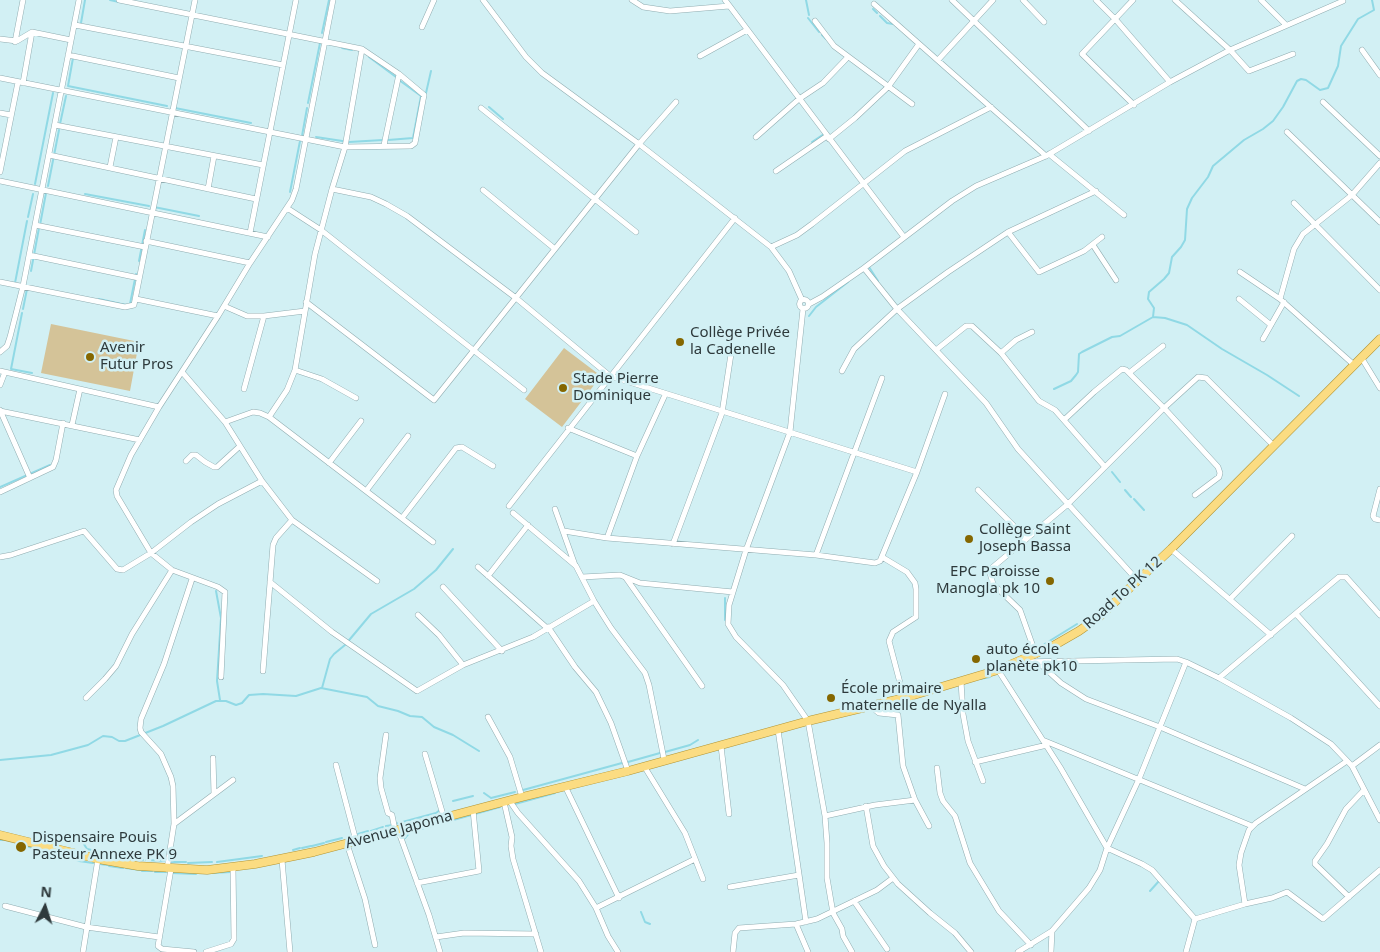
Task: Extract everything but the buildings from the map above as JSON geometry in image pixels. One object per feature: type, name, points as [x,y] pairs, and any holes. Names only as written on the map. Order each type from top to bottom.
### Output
[{"type":"main road","name":"Road To PK 12","points":[[792,726],[904,698],[1037,658],[1089,624],[1171,549],[1380,339]]},
{"type":"main road","name":"Avenue Japoma","points":[[0,834],[98,859],[138,866],[207,870],[233,868],[282,860],[347,844],[522,796],[644,766],[792,726]]},
{"type":"street","points":[[15,42],[23,0]]},
{"type":"street","points":[[0,352],[7,346],[23,286],[79,0]]},
{"type":"street","points":[[0,78],[171,114],[270,132],[306,141],[345,147],[413,145],[424,98],[423,93],[399,74],[362,50],[192,15],[139,2],[119,0]]},
{"type":"street","points":[[0,282],[126,307],[134,305],[195,0]]},
{"type":"street","points":[[250,233],[296,0]]},
{"type":"street","points":[[221,677],[225,592],[218,586],[172,570],[151,553],[116,494],[124,470],[159,407],[287,208],[296,189],[333,0]]},
{"type":"street","points":[[422,27],[434,0]]},
{"type":"street","points":[[483,0],[516,44],[542,73],[639,144],[771,247],[789,271],[802,300],[800,306],[804,308]]},
{"type":"street","points":[[632,0],[643,7],[670,11],[729,6]]},
{"type":"street","points":[[725,0],[904,237]]},
{"type":"street","points":[[952,0],[1089,131]]},
{"type":"street","points":[[938,60],[993,0]]},
{"type":"street","points":[[1023,0],[1044,22]]},
{"type":"street","points":[[1096,0],[1170,82]]},
{"type":"street","points":[[1133,0],[1082,54],[1134,105]]},
{"type":"street","points":[[1175,0],[1230,50],[1249,71],[1293,54]]},
{"type":"street","points":[[1261,0],[1286,25]]},
{"type":"street","points":[[852,952],[833,913],[827,878],[825,816],[808,721],[782,686],[731,631],[728,624],[733,592],[746,550],[790,432],[804,308],[864,268],[976,186],[1047,155],[1170,82],[1230,50],[1343,1]]},
{"type":"street","points":[[874,4],[1047,155],[1096,191],[1124,215]]},
{"type":"street","points":[[816,21],[834,46],[912,104]]},
{"type":"street","points":[[75,25],[282,65]]},
{"type":"street","points":[[700,56],[747,30]]},
{"type":"street","points":[[0,172],[2,147],[21,82],[32,32]]},
{"type":"street","points":[[0,39],[15,42],[32,32],[72,40]]},
{"type":"street","points":[[776,171],[856,118],[888,87],[918,44]]},
{"type":"street","points":[[270,417],[287,390],[295,370],[315,254],[345,147],[362,50]]},
{"type":"street","points":[[1362,50],[1380,75]]},
{"type":"street","points":[[68,55],[179,78]]},
{"type":"street","points":[[756,137],[799,99],[823,83],[848,57]]},
{"type":"street","points":[[384,145],[399,74]]},
{"type":"street","points":[[306,302],[434,400],[639,144],[676,102]]},
{"type":"street","points":[[1323,102],[1380,156]]},
{"type":"street","points":[[771,247],[797,235],[905,151],[991,107]]},
{"type":"street","points":[[481,108],[636,232]]},
{"type":"street","points":[[0,113],[11,115]]},
{"type":"street","points":[[55,124],[263,165]]},
{"type":"street","points":[[1287,132],[1380,222]]},
{"type":"street","points":[[110,167],[116,137]]},
{"type":"street","points":[[49,155],[256,200]]},
{"type":"street","points":[[208,189],[214,156]]},
{"type":"street","points":[[1263,340],[1282,301],[1298,240],[1352,195],[1380,163]]},
{"type":"street","points":[[0,181],[268,237]]},
{"type":"street","points":[[332,189],[371,197],[396,209],[516,298],[610,376],[917,472]]},
{"type":"street","points":[[482,190],[555,249]]},
{"type":"street","points":[[842,370],[854,349],[897,310],[1008,232],[1096,191]]},
{"type":"street","points":[[1294,203],[1380,290]]},
{"type":"street","points":[[287,208],[321,230],[524,390]]},
{"type":"street","points":[[509,506],[568,428],[735,218]]},
{"type":"street","points":[[35,225],[145,247]]},
{"type":"street","points":[[1008,232],[1039,272],[1084,251],[1102,236]]},
{"type":"street","points":[[146,241],[250,263]]},
{"type":"street","points":[[1093,245],[1116,280]]},
{"type":"street","points":[[29,255],[139,278]]},
{"type":"street","points":[[864,268],[897,310],[986,404],[1018,449],[1138,580]]},
{"type":"street","points":[[1240,272],[1282,301],[1354,364]]},
{"type":"street","points":[[136,299],[218,316]]},
{"type":"street","points":[[1239,299],[1271,325]]},
{"type":"street","points":[[802,300],[806,300],[808,304]]},
{"type":"street","points":[[224,306],[247,316],[305,311]]},
{"type":"street","points":[[244,389],[264,316]]},
{"type":"street","points":[[936,350],[969,325],[1001,353],[1039,401],[1055,410],[1105,467]]},
{"type":"street","points":[[1001,353],[1016,340],[1032,332]]},
{"type":"street","points":[[1129,373],[1162,346]]},
{"type":"street","points":[[673,544],[722,412],[731,354]]},
{"type":"street","points":[[1361,356],[1380,388]]},
{"type":"street","points":[[295,370],[322,379],[356,398]]},
{"type":"street","points":[[1064,420],[1094,392],[1122,370],[1129,373],[1164,408],[1220,470],[1219,477],[1195,495]]},
{"type":"street","points":[[0,385],[2,371],[159,407]]},
{"type":"street","points":[[182,372],[224,422],[262,481],[292,520],[377,582]]},
{"type":"street","points":[[1274,446],[1206,378],[1198,377],[1164,408],[1068,504],[993,567],[990,573],[992,584],[1020,610],[1037,658],[1061,683],[1086,698],[1160,727],[1305,790]]},
{"type":"street","points":[[816,555],[882,378]]},
{"type":"street","points":[[72,425],[80,389]]},
{"type":"street","points":[[607,538],[637,456],[665,394]]},
{"type":"street","points":[[564,531],[607,538],[816,555],[875,563],[882,558],[917,472],[945,394]]},
{"type":"street","points":[[0,410],[140,440]]},
{"type":"street","points":[[0,410],[30,478]]},
{"type":"street","points":[[224,422],[253,412],[270,417],[433,542]]},
{"type":"street","points":[[329,463],[361,421]]},
{"type":"street","points":[[0,492],[53,467],[63,423]]},
{"type":"street","points":[[568,428],[637,456]]},
{"type":"street","points":[[366,491],[408,436]]},
{"type":"street","points":[[186,461],[192,455],[196,455],[214,467],[240,446]]},
{"type":"street","points":[[402,518],[459,447],[493,466]]},
{"type":"street","points":[[0,557],[80,531],[87,533],[120,570],[151,553],[218,504],[262,481]]},
{"type":"street","points":[[1380,489],[1373,516],[1375,519],[1380,520]]},
{"type":"street","points":[[978,490],[1026,538]]},
{"type":"street","points":[[555,509],[576,566],[594,601],[611,628],[645,673],[664,760]]},
{"type":"street","points":[[513,513],[576,566]]},
{"type":"street","points":[[263,671],[273,545],[276,538],[292,520]]},
{"type":"street","points":[[488,576],[528,525]]},
{"type":"street","points":[[1230,599],[1292,536]]},
{"type":"street","points":[[1171,549],[1271,635]]},
{"type":"street","points":[[882,558],[907,572],[916,589],[916,617],[892,632],[889,641],[904,698]]},
{"type":"street","points":[[478,567],[548,628],[596,692],[611,723],[628,770]]},
{"type":"street","points":[[86,698],[116,666],[132,634],[172,570]]},
{"type":"street","points":[[582,577],[625,576],[640,583],[733,592]]},
{"type":"street","points":[[625,576],[702,686]]},
{"type":"street","points":[[1219,678],[1339,577],[1346,578],[1380,615]]},
{"type":"street","points":[[192,578],[164,664],[141,719],[140,728],[141,732],[161,754],[173,786],[174,824],[159,948],[194,952]]},
{"type":"street","points":[[270,582],[332,632],[419,691],[463,665],[527,640],[594,601]]},
{"type":"street","points":[[443,587],[502,651]]},
{"type":"street","points":[[1296,614],[1380,706]]},
{"type":"street","points":[[418,615],[463,665]]},
{"type":"street","points":[[1037,658],[1177,659],[1186,662],[1219,678],[1316,733],[1331,744],[1352,766],[1380,820]]},
{"type":"street","points":[[1018,952],[1052,931],[1089,888],[1100,870],[1107,848],[1139,779],[1186,662]]},
{"type":"street","points":[[998,670],[1045,743],[1107,848],[1152,870],[1195,919]]},
{"type":"street","points":[[961,681],[963,714],[968,741],[983,781]]},
{"type":"street","points":[[870,706],[879,713],[898,715],[903,766],[915,800],[928,826]]},
{"type":"street","points":[[488,717],[505,746],[522,796]]},
{"type":"street","points":[[778,730],[806,922]]},
{"type":"street","points":[[386,736],[380,778],[381,788],[388,813],[392,815],[440,952]]},
{"type":"street","points":[[975,762],[1045,743],[1139,779],[1252,826]]},
{"type":"street","points":[[1352,766],[1380,745]]},
{"type":"street","points":[[721,746],[729,814]]},
{"type":"street","points":[[425,754],[444,818]]},
{"type":"street","points":[[213,758],[214,794]]},
{"type":"street","points":[[1245,904],[1239,865],[1241,852],[1249,830],[1252,826],[1347,761]]},
{"type":"street","points":[[336,765],[356,841]]},
{"type":"street","points":[[644,766],[685,833],[703,879]]},
{"type":"street","points":[[938,768],[940,793],[943,801],[955,816],[970,862],[999,911],[1026,938],[1030,945]]},
{"type":"street","points":[[174,824],[233,780]]},
{"type":"street","points":[[565,786],[619,898]]},
{"type":"street","points":[[1349,897],[1315,864],[1315,861],[1328,844],[1346,809],[1364,790]]},
{"type":"street","points":[[825,816],[866,806],[915,800]]},
{"type":"street","points":[[506,801],[573,874],[596,908],[608,936],[618,952]]},
{"type":"street","points":[[506,801],[512,837],[513,859],[541,952]]},
{"type":"street","points":[[866,806],[873,846],[893,878],[930,913],[956,933],[971,952]]},
{"type":"street","points":[[417,883],[479,871],[473,810]]},
{"type":"street","points":[[347,844],[365,899],[375,945]]},
{"type":"street","points":[[83,952],[98,859]]},
{"type":"street","points":[[596,908],[695,859]]},
{"type":"street","points":[[282,860],[290,952]]},
{"type":"street","points":[[206,952],[231,944],[234,939],[233,868]]},
{"type":"street","points":[[1195,919],[1272,898],[1287,892],[1323,919],[1380,870]]},
{"type":"street","points":[[730,887],[799,875]]},
{"type":"street","points":[[733,952],[734,933],[739,928],[806,922],[833,913],[877,890],[893,878]]},
{"type":"street","points":[[854,901],[887,949]]},
{"type":"street","points":[[5,906],[86,927],[159,937]]},
{"type":"street","points":[[1186,952],[1195,919]]},
{"type":"street","points":[[796,924],[808,952]]},
{"type":"street","points":[[1051,952],[1052,931]]},
{"type":"street","points":[[436,937],[464,933],[536,934]]},
{"type":"shaded area","name":"Avenir Futur Pros","points":[[51,324],[139,342],[130,391],[41,373]]},
{"type":"shaded area","name":"Stade Pierre Dominique","points":[[564,348],[601,376],[562,427],[525,399]]},
{"type":"waterway","points":[[81,23],[85,0]]},
{"type":"waterway","points":[[110,0],[119,2]]},
{"type":"waterway","points":[[322,33],[329,0]]},
{"type":"waterway","points":[[806,0],[809,15]]},
{"type":"waterway","points":[[1153,317],[1154,308],[1148,299],[1149,292],[1169,273],[1172,257],[1185,240],[1187,209],[1213,166],[1244,140],[1273,121],[1297,81],[1301,79],[1306,80],[1320,90],[1328,88],[1338,66],[1341,46],[1358,19],[1374,10],[1372,0]]},
{"type":"waterway","points":[[873,9],[877,13]]},
{"type":"waterway","points":[[880,16],[887,23],[893,24]]},
{"type":"waterway","points":[[808,18],[819,32]]},
{"type":"waterway","points":[[822,35],[826,39]]},
{"type":"waterway","points":[[308,103],[320,43]]},
{"type":"waterway","points":[[342,48],[352,50]]},
{"type":"waterway","points":[[369,57],[396,77]]},
{"type":"waterway","points":[[73,58],[68,86],[167,106]]},
{"type":"waterway","points":[[426,93],[431,71]]},
{"type":"waterway","points":[[388,140],[413,138],[421,96],[399,80]]},
{"type":"waterway","points":[[35,184],[53,93]]},
{"type":"waterway","points":[[60,124],[66,96]]},
{"type":"waterway","points":[[489,107],[503,119]]},
{"type":"waterway","points":[[175,108],[251,123]]},
{"type":"waterway","points":[[302,136],[307,108]]},
{"type":"waterway","points":[[48,186],[59,130]]},
{"type":"waterway","points":[[812,142],[824,134]]},
{"type":"waterway","points":[[316,137],[349,142],[383,140]]},
{"type":"waterway","points":[[290,192],[300,141]]},
{"type":"waterway","points":[[40,225],[46,193]]},
{"type":"waterway","points":[[28,217],[33,194]]},
{"type":"waterway","points":[[85,194],[149,206]]},
{"type":"waterway","points":[[154,207],[199,216]]},
{"type":"waterway","points":[[15,283],[27,221]]},
{"type":"waterway","points":[[31,271],[39,228]]},
{"type":"waterway","points":[[139,261],[145,230]]},
{"type":"waterway","points":[[869,267],[878,281]]},
{"type":"waterway","points":[[130,304],[136,274]]},
{"type":"waterway","points":[[809,316],[816,307],[848,282]]},
{"type":"waterway","points":[[23,309],[27,289]]},
{"type":"waterway","points":[[99,299],[126,305]]},
{"type":"waterway","points":[[22,313],[11,369],[32,373]]},
{"type":"waterway","points":[[1054,389],[1071,381],[1076,375],[1078,372],[1079,354],[1112,337],[1120,336],[1153,317],[1165,318],[1187,325],[1222,349],[1299,396]]},
{"type":"waterway","points":[[0,487],[50,465]]},
{"type":"waterway","points":[[1112,472],[1120,482]]},
{"type":"waterway","points":[[1125,490],[1131,497]]},
{"type":"waterway","points":[[1134,499],[1144,510]]},
{"type":"waterway","points":[[322,688],[330,659],[345,645],[371,614],[414,589],[436,570],[453,549]]},
{"type":"waterway","points":[[216,591],[221,618],[217,681],[220,700]]},
{"type":"waterway","points":[[725,598],[725,620]]},
{"type":"waterway","points":[[1043,645],[1077,624]]},
{"type":"waterway","points":[[980,679],[990,677]]},
{"type":"waterway","points":[[0,760],[51,755],[88,745],[103,736],[125,741],[163,726],[216,701],[226,701],[236,705],[242,703],[249,695],[296,696],[321,688],[367,697],[378,706],[410,716],[422,717],[434,727],[453,735],[479,751]]},
{"type":"waterway","points":[[665,752],[690,745],[698,740]]},
{"type":"waterway","points":[[628,762],[660,753]]},
{"type":"waterway","points":[[523,790],[622,763]]},
{"type":"waterway","points":[[484,793],[491,798],[515,792]]},
{"type":"waterway","points":[[515,804],[555,793]]},
{"type":"waterway","points":[[453,801],[473,796]]},
{"type":"waterway","points":[[405,838],[410,832],[500,807]]},
{"type":"waterway","points":[[395,824],[436,813],[440,810]]},
{"type":"waterway","points":[[386,826],[393,825]]},
{"type":"waterway","points":[[371,831],[383,827]]},
{"type":"waterway","points":[[358,834],[368,831]]},
{"type":"waterway","points":[[326,842],[342,838]]},
{"type":"waterway","points":[[82,841],[87,849],[101,852]]},
{"type":"waterway","points":[[312,846],[324,843]]},
{"type":"waterway","points":[[302,848],[311,846]]},
{"type":"waterway","points":[[29,847],[39,849]]},
{"type":"waterway","points":[[293,850],[300,848]]},
{"type":"waterway","points":[[41,849],[58,853]]},
{"type":"waterway","points":[[103,853],[115,855]]},
{"type":"waterway","points":[[59,854],[69,856]]},
{"type":"waterway","points":[[117,856],[124,857]]},
{"type":"waterway","points":[[217,862],[262,856]]},
{"type":"waterway","points":[[71,857],[79,861],[93,863]]},
{"type":"waterway","points":[[125,857],[133,859]]},
{"type":"waterway","points":[[135,859],[143,860]]},
{"type":"waterway","points":[[146,860],[165,861]]},
{"type":"waterway","points":[[170,862],[186,862]]},
{"type":"waterway","points":[[188,863],[212,862]]},
{"type":"waterway","points":[[100,864],[107,865]]},
{"type":"waterway","points":[[109,866],[123,868]]},
{"type":"waterway","points":[[126,868],[140,870]]},
{"type":"waterway","points":[[142,871],[152,871]]},
{"type":"waterway","points":[[155,872],[166,872]]},
{"type":"waterway","points":[[211,873],[231,872]]},
{"type":"waterway","points":[[172,873],[196,874]]},
{"type":"waterway","points":[[199,873],[204,873]]},
{"type":"waterway","points":[[1150,891],[1159,881]]},
{"type":"waterway","points":[[641,912],[645,922],[650,924]]},
{"type":"place","name":"Collège Privée la Cadenelle","points":[[680,342]]},
{"type":"place","name":"Avenir Futur Pros","points":[[90,357]]},
{"type":"place","name":"Stade Pierre Dominique","points":[[563,388]]},
{"type":"place","name":"Collège Saint Joseph Bassa","points":[[969,539]]},
{"type":"place","name":"EPC Paroisse Manogla pk 10","points":[[1050,581]]},
{"type":"place","name":"auto école planète pk10","points":[[976,659]]},
{"type":"place","name":"École primaire maternelle de Nyalla","points":[[831,698]]},
{"type":"place","name":"Dispensaire Pouis Pasteur Annexe PK 9","points":[[21,847]]}]
